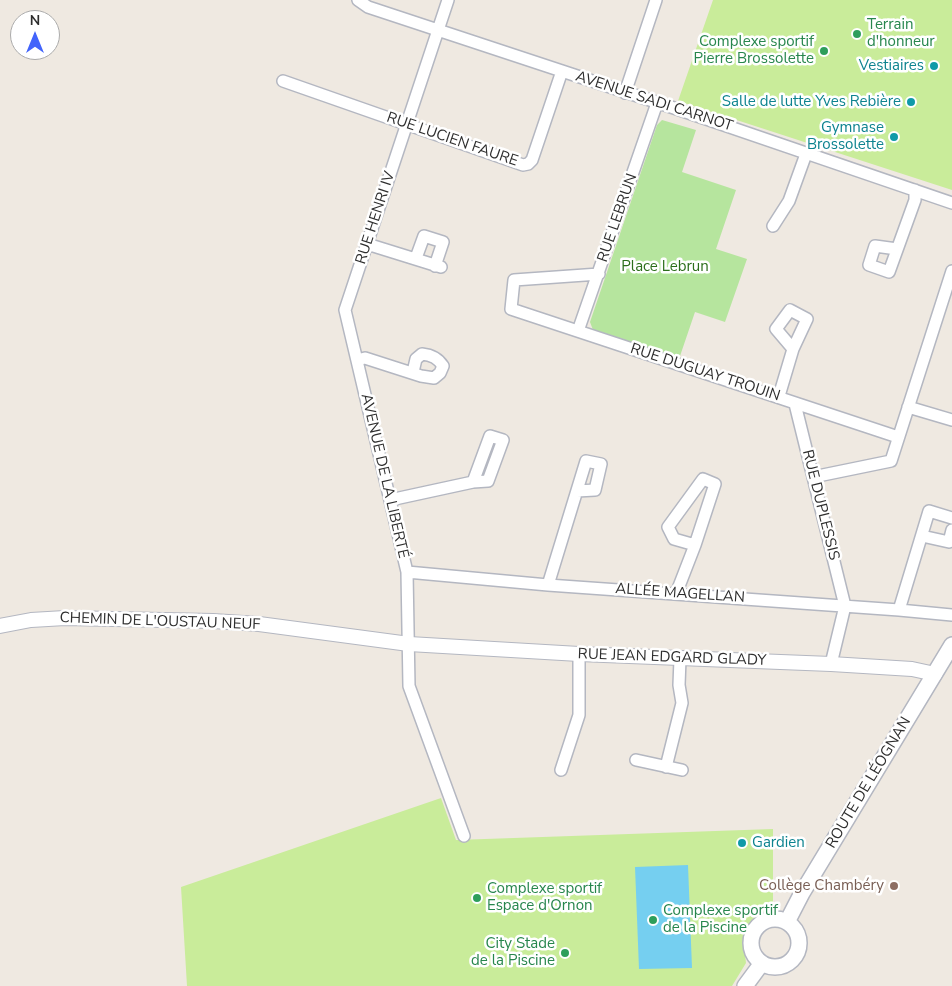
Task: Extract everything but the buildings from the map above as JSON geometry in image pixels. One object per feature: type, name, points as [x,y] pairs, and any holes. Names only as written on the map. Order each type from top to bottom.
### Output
[{"type":"main road","name":"ROUTE DE LÉOGNAN","points":[[786,922],[952,645]]},
{"type":"main road","points":[[780,919],[797,933],[799,948],[791,961],[777,966],[769,966],[762,963],[752,951],[752,935],[756,928],[767,920],[780,919]]},
{"type":"main road","points":[[745,986],[762,963]]},
{"type":"street","name":"AVENUE SADI CARNOT","points":[[358,0],[368,7],[952,203]]},
{"type":"street","name":"RUE HENRI IV","points":[[345,310],[448,0]]},
{"type":"street","points":[[625,93],[656,0]]},
{"type":"street","name":"RUE LUCIEN FAURE","points":[[284,81],[523,165],[528,164],[532,160],[562,71]]},
{"type":"street","name":"RUE LEBRUN","points":[[578,331],[657,103]]},
{"type":"street","points":[[773,226],[789,201],[806,154]]},
{"type":"street","points":[[897,249],[915,200],[915,190]]},
{"type":"street","points":[[367,244],[438,266],[443,242],[424,236],[416,258]]},
{"type":"street","points":[[812,477],[891,461],[908,407],[947,307],[952,271]]},
{"type":"street","name":"RUE DUGUAY TROUIN","points":[[599,274],[514,280],[511,309],[779,396],[795,404],[898,437]]},
{"type":"street","name":"AVENUE DE LA LIBERTÉ","points":[[345,310],[407,572],[409,686],[464,836]]},
{"type":"street","points":[[779,396],[793,349]]},
{"type":"street","points":[[357,360],[365,358],[413,372]]},
{"type":"street","name":"RUE DUPLESSIS","points":[[795,404],[845,606]]},
{"type":"street","points":[[908,407],[952,420]]},
{"type":"street","points":[[676,594],[695,545],[715,484],[703,479],[668,527],[674,539],[695,545]]},
{"type":"street","points":[[390,500],[473,482]]},
{"type":"street","points":[[548,585],[577,491]]},
{"type":"street","points":[[899,610],[929,511],[952,518]]},
{"type":"street","points":[[922,536],[949,542],[952,530]]},
{"type":"street","name":"ALLÉE MAGELLAN","points":[[407,572],[548,585],[952,615]]},
{"type":"street","points":[[831,664],[845,606]]},
{"type":"street","name":"CHEMIN DE L'OUSTAU NEUF","points":[[0,626],[31,620],[65,618],[212,621],[258,624],[409,644]]},
{"type":"street","name":"RUE JEAN EDGARD GLADY","points":[[409,644],[579,654],[831,664],[912,669],[935,674]]},
{"type":"street","points":[[561,770],[579,715],[579,654]]},
{"type":"street","points":[[666,767],[682,703],[679,685],[680,658]]},
{"type":"street","points":[[636,760],[682,770]]},
{"type":"green space","name":"Complexe sportif Pierre Brossolette","points":[[713,0],[952,0],[952,190],[678,101]]},
{"type":"green space","name":"Place Lebrun","points":[[662,120],[696,130],[682,172],[736,190],[716,249],[747,259],[725,322],[695,312],[679,359],[593,330],[590,322],[657,125]]},
{"type":"green space","name":"Complexe sportif Espace d'Ornon","points":[[441,798],[456,840],[773,829],[773,910],[755,917],[743,936],[746,963],[732,986],[187,986],[181,887]]},
{"type":"water","points":[[688,865],[692,968],[639,969],[635,867]]},
{"type":"place","name":"Terrain d'honneur","points":[[857,34]]},
{"type":"place","name":"Complexe sportif Pierre Brossolette","points":[[824,51]]},
{"type":"place","name":"Vestiaires","points":[[934,66]]},
{"type":"place","name":"Salle de lutte Yves Rebière","points":[[911,102]]},
{"type":"place","name":"Gymnase Brossolette","points":[[894,137]]},
{"type":"place","name":"Gardien","points":[[742,843]]},
{"type":"place","name":"Collège Chambéry","points":[[894,886]]},
{"type":"place","name":"Complexe sportif Espace d'Ornon","points":[[477,898]]},
{"type":"place","name":"Complexe sportif de la Piscine","points":[[653,920]]},
{"type":"place","name":"City Stade de la Piscine","points":[[565,953]]}]
